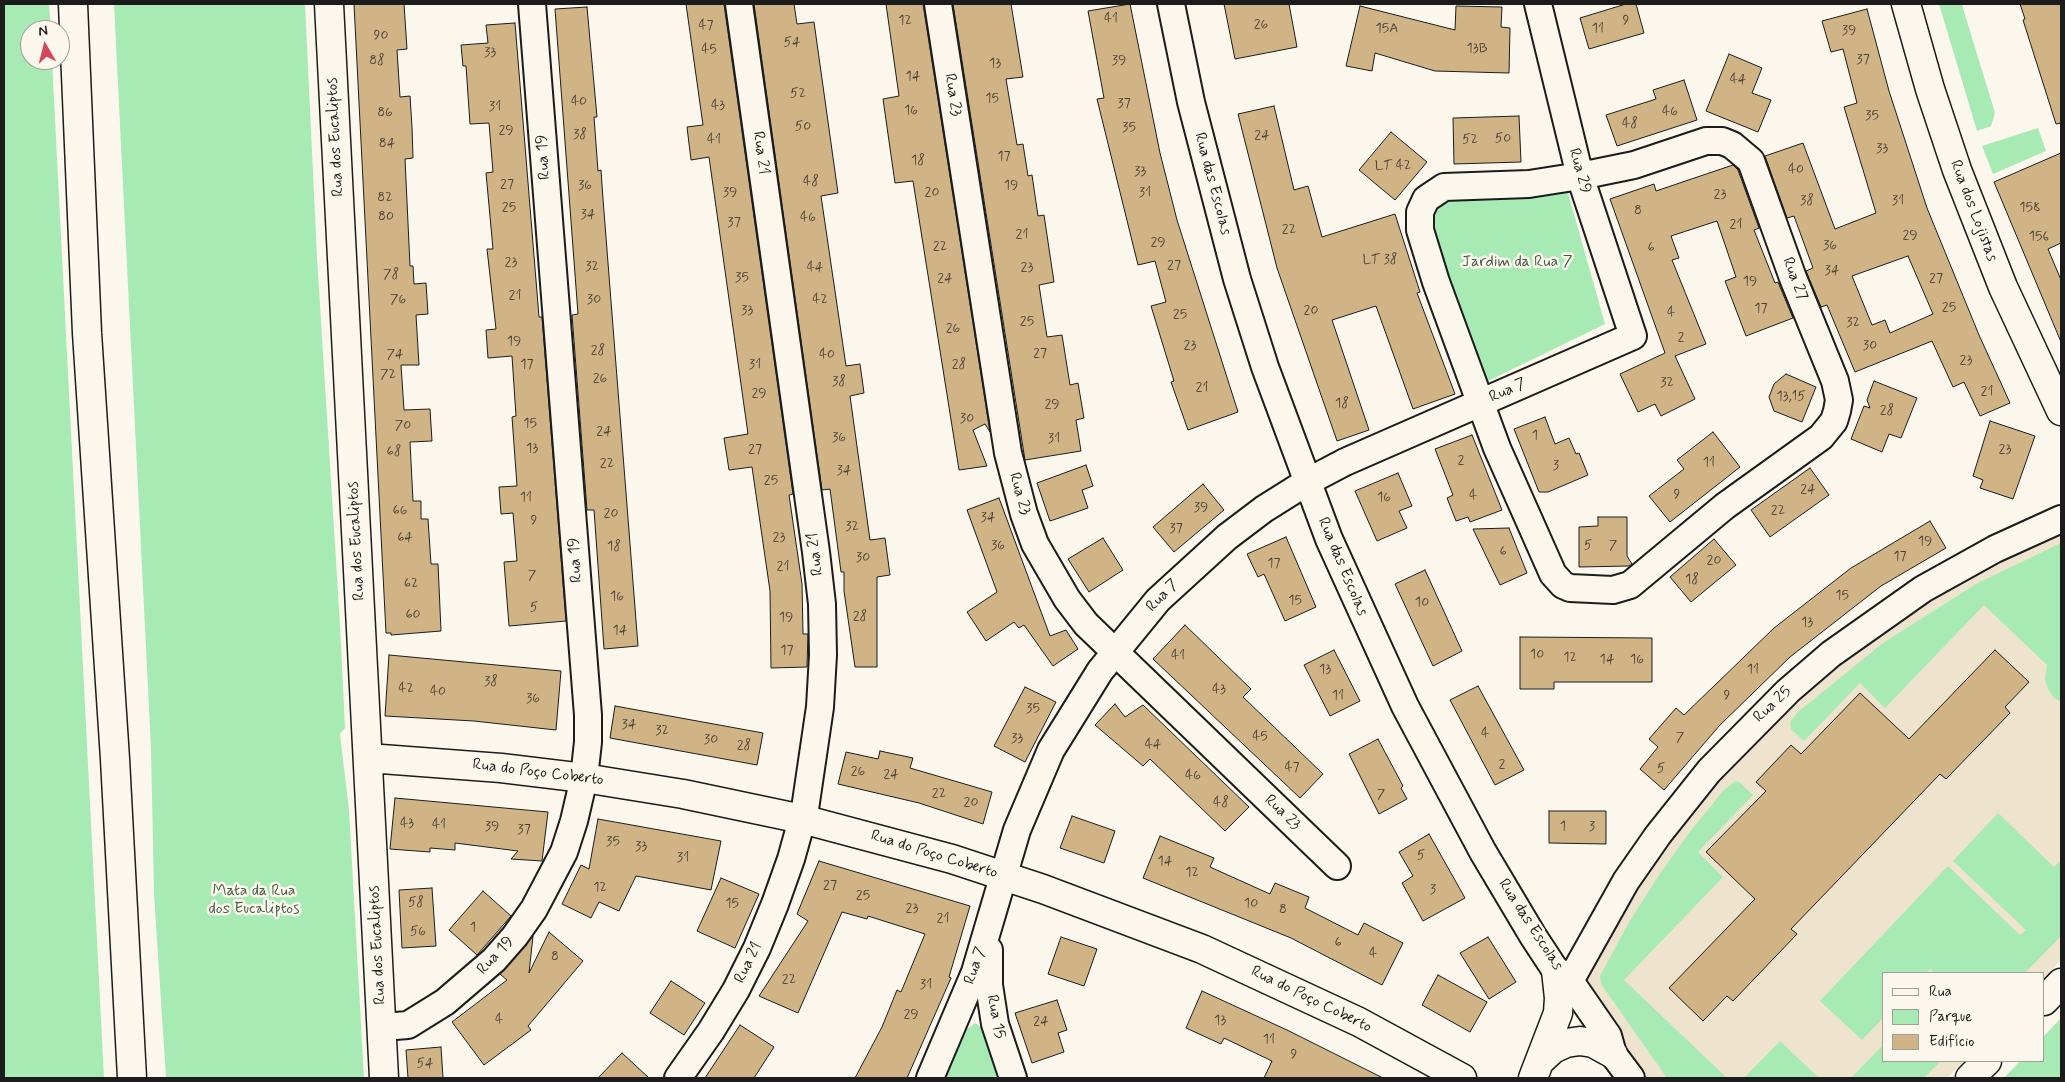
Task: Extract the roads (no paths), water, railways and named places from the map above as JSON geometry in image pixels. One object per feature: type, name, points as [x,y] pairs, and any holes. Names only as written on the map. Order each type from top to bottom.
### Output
[{"type":"main road","points":[[73,4],[87,333],[115,759],[132,1078]]},
{"type":"main road","name":"Rua dos Eucaliptos","points":[[330,4],[384,1078]]},
{"type":"main road","name":"Rua dos Lojistas","points":[[1906,4],[1930,89],[1960,178],[2002,286],[2061,410]]},
{"type":"main road","name":"Rua do Poço Coberto","points":[[368,758],[414,760],[584,778],[683,794],[864,834],[1002,875],[1122,917],[1228,961],[1359,1022],[1462,1078]]},
{"type":"main road","points":[[1537,1069],[1558,1013],[1563,976]]},
{"type":"main road","points":[[2045,1000],[2061,983]]},
{"type":"main road","points":[[1537,1069],[1554,1049],[1566,1043],[1580,1041],[1593,1043],[1613,1054]]},
{"type":"main road","points":[[1970,1078],[1986,1062]]},
{"type":"street","name":"Rua 19","points":[[382,1027],[408,1024],[444,1002],[488,965],[515,936],[534,909],[564,852],[574,821],[584,778],[588,742],[588,715],[532,4]]},
{"type":"street","name":"Rua 21","points":[[678,1078],[711,1031],[757,948],[788,868],[802,819],[814,758],[820,707],[823,655],[822,604],[816,552],[739,4]]},
{"type":"street","name":"Rua 23","points":[[938,4],[1015,484],[1032,536],[1050,572],[1086,624],[1337,866]]},
{"type":"street","name":"Rua das Escolas","points":[[1171,4],[1199,137],[1237,279],[1264,367],[1307,482],[1366,623],[1409,714],[1487,860],[1563,976],[1608,1036],[1613,1054],[1631,1078]]},
{"type":"street","name":"Rua 29","points":[[1538,4],[1580,176],[1633,336]]},
{"type":"street","name":"Rua 27","points":[[1706,141],[1722,141],[1742,152],[1751,161],[1793,278],[1835,381],[1839,400],[1834,420],[1821,437],[1725,506],[1630,585],[1619,590],[1577,589],[1563,585],[1553,574],[1479,403],[1420,230],[1422,208],[1434,192],[1444,187],[1529,184],[1580,176],[1634,165],[1706,141]]},
{"type":"street","name":"Rua 7","points":[[930,1078],[953,1029],[991,923],[1002,875],[1017,830],[1051,750],[1074,710],[1115,652],[1158,600],[1192,567],[1264,509],[1307,482],[1345,462],[1633,336]]},
{"type":"street","name":"Rua 25","points":[[1563,976],[1658,835],[1709,771],[1788,691],[1831,654],[1923,590],[1995,549],[2061,519]]},
{"type":"street","name":"Rua 15","points":[[991,923],[989,952],[991,1001],[1002,1050],[1013,1078]]},
{"type":"park label","name":"Jardim da Rua 7","points":[[1517,263]]},
{"type":"park label","name":"Mata da Rua dos Eucaliptos","points":[[254,901]]}]
